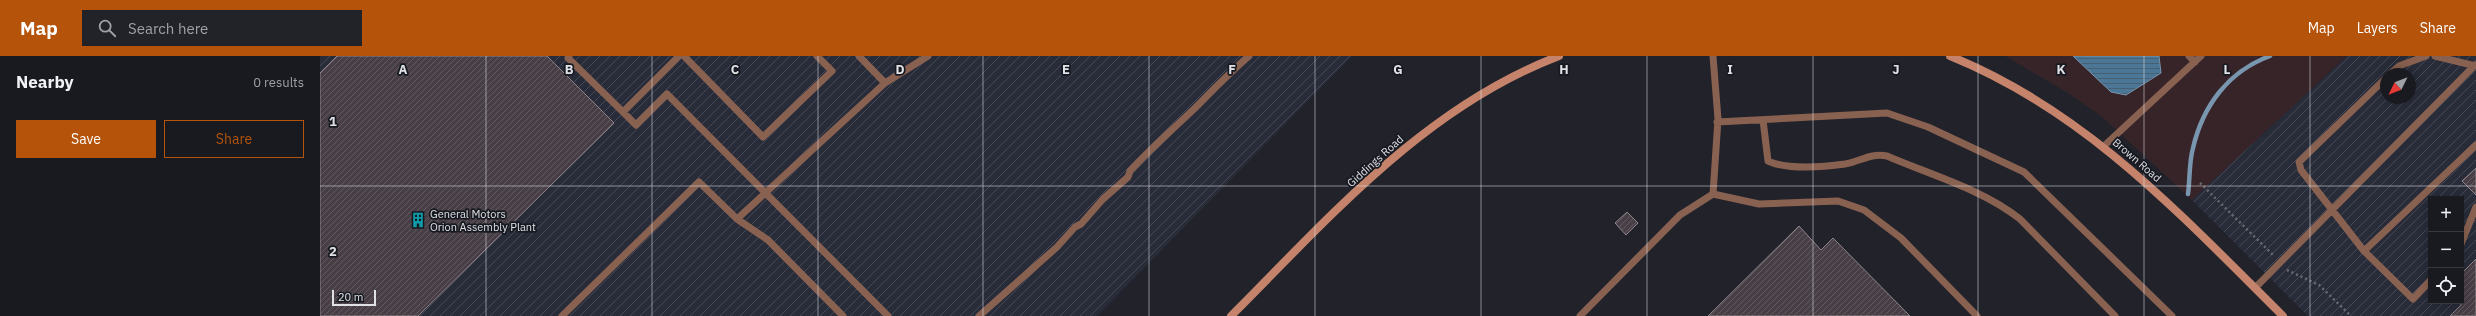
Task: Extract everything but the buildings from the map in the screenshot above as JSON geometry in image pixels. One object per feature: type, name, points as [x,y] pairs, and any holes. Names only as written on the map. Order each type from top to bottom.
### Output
[{"type":"main road","name":"Giddings Road","points":[[1231,316],[1357,191],[1421,134],[1485,91],[1559,56]]},
{"type":"main road","name":"Brown Road","points":[[1950,56],[1993,75],[2033,97],[2104,146],[2146,182],[2283,316]]},
{"type":"lane","points":[[569,56],[568,58],[636,125],[667,94],[888,316]]},
{"type":"lane","points":[[624,112],[679,56]]},
{"type":"lane","points":[[684,56],[763,137],[832,71],[817,56]]},
{"type":"lane","points":[[859,56],[885,83]]},
{"type":"lane","points":[[736,219],[885,83],[928,56]]},
{"type":"lane","points":[[979,316],[1057,247],[1075,227],[1081,224],[1103,199],[1128,177],[1130,171],[1162,137],[1194,109],[1220,80],[1249,56]]},
{"type":"lane","points":[[1713,56],[1717,122],[1713,194]]},
{"type":"lane","points":[[2189,56],[2195,62]]},
{"type":"lane","points":[[2104,146],[2201,56]]},
{"type":"lane","points":[[2397,68],[2426,56]]},
{"type":"lane","points":[[2435,56],[2475,65]]},
{"type":"lane","points":[[2255,288],[2475,65]]},
{"type":"lane","points":[[2380,84],[2299,162],[2301,170],[2334,209],[2364,250],[2413,299],[2428,283]]},
{"type":"lane","points":[[1717,122],[1887,113],[1928,127],[2024,172],[2172,316]]},
{"type":"lane","points":[[1763,120],[1768,161],[1780,166],[1846,164],[1874,154],[1887,156],[1965,188],[2006,208],[2020,219],[2115,316]]},
{"type":"lane","points":[[2364,250],[2476,145]]},
{"type":"lane","points":[[562,316],[699,182],[736,219],[768,240],[843,316]]},
{"type":"lane","points":[[1580,316],[1680,215],[1713,194],[1759,204],[1838,201],[1864,210],[1901,238],[1977,316]]},
{"type":"lane","points":[[2464,237],[2476,207]]},
{"type":"shaded area","points":[[320,56],[1352,56],[1097,316],[320,316]]},
{"type":"shaded area","points":[[2005,56],[2347,56],[2192,200],[2101,116],[2068,93]]},
{"type":"shaded area","points":[[2347,56],[2476,56],[2476,316],[2308,316],[2192,200]]},
{"type":"water","points":[[2073,56],[2159,56],[2161,73],[2126,95],[2111,92]]},
{"type":"waterway","points":[[2188,194],[2191,159],[2197,132],[2211,104],[2230,80],[2255,62],[2270,56]]},
{"type":"place","name":"General Motors Orion Assembly Plant","points":[[418,220]]}]
